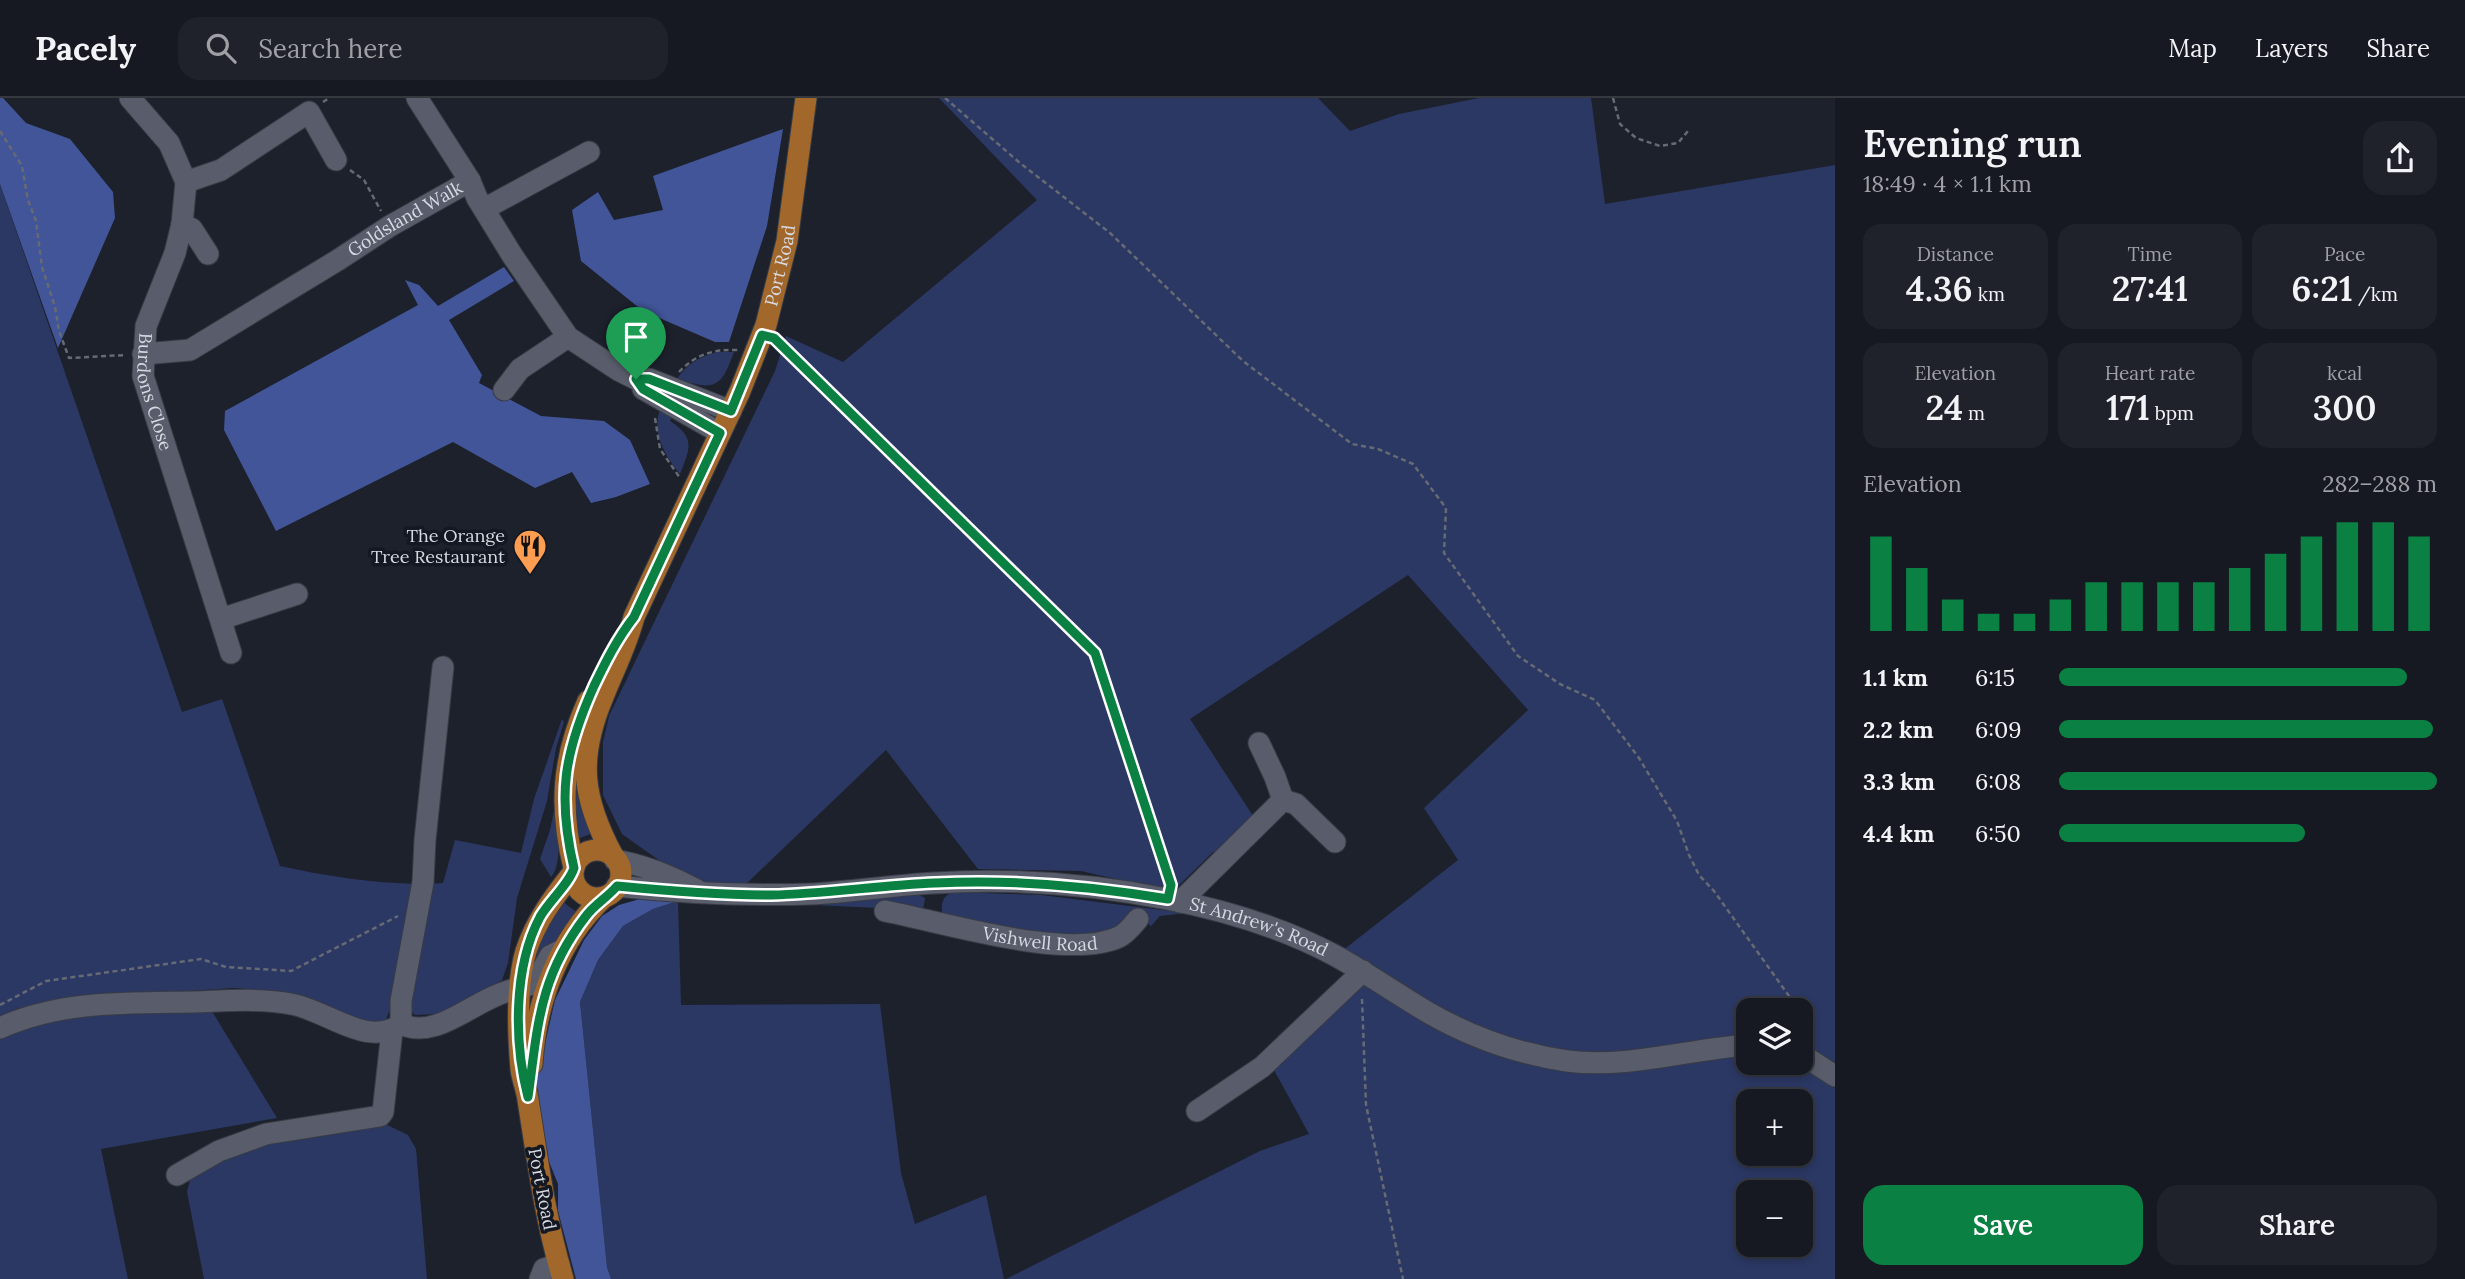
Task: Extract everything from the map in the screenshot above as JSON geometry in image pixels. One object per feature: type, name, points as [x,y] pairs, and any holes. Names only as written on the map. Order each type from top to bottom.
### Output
[{"type":"main road","name":"Port Road","points":[[614,858],[601,833],[588,796],[585,775],[593,725],[627,646],[634,617],[731,411],[762,335],[787,241],[806,98]]},
{"type":"main road","name":"Port Road","points":[[561,1272],[541,1193],[528,1097],[521,1071],[520,977],[525,953],[538,921],[573,871],[564,813],[564,791],[569,755],[580,719],[616,640],[634,617]]},
{"type":"main road","points":[[596,850],[614,858],[621,871],[611,892],[597,898],[584,895],[578,889],[573,871],[581,856],[596,850]]},
{"type":"main road","name":"Port Road","points":[[528,1097],[534,1046],[546,988],[565,948],[585,918],[611,892]]},
{"type":"street","name":"Burdons Close","points":[[130,98],[169,143],[186,182],[182,224],[175,253],[146,326],[143,376],[232,653]]},
{"type":"street","points":[[417,98],[470,181]]},
{"type":"street","points":[[186,182],[221,170],[309,112],[337,160]]},
{"type":"street","points":[[484,209],[589,152]]},
{"type":"street","name":"Goldsland Walk","points":[[143,354],[190,350],[390,226],[470,181],[512,255],[568,337],[636,379],[643,389],[731,411]]},
{"type":"street","points":[[182,224],[192,229],[208,254]]},
{"type":"street","points":[[504,390],[520,369],[568,337]]},
{"type":"street","name":"Goldsland Walk","points":[[665,394],[720,433]]},
{"type":"street","points":[[220,619],[297,593]]},
{"type":"street","points":[[177,1175],[219,1151],[266,1134],[380,1116],[383,1112],[423,882],[443,667]]},
{"type":"street","points":[[1258,743],[1283,800]]},
{"type":"street","points":[[1174,901],[1283,800]]},
{"type":"street","points":[[1283,800],[1296,804],[1335,842]]},
{"type":"street","name":"St Andrew's Road","points":[[614,858],[657,871],[699,891]]},
{"type":"street","name":"St Andrew's Road","points":[[611,892],[814,894],[931,883],[995,881],[1058,884],[1174,901],[1280,932],[1331,954],[1358,976],[1432,1014],[1490,1041],[1531,1054],[1570,1061],[1618,1062],[1736,1047]]},
{"type":"street","points":[[931,883],[934,921]]},
{"type":"street","name":"Vishwell Road","points":[[886,911],[1000,937],[1060,945],[1098,944],[1121,937],[1138,919]]},
{"type":"street","points":[[0,1028],[34,1015],[75,1006],[256,1001],[293,1004],[372,1034],[397,1027],[435,1026],[495,995],[535,983],[550,956],[565,948]]},
{"type":"street","points":[[1196,1111],[1262,1067],[1358,976]]},
{"type":"street","points":[[1813,1057],[1835,1076]]},
{"type":"street","points":[[540,1279],[544,1269],[561,1272]]},
{"type":"path","points":[[945,98],[1020,163],[1110,233],[1243,361],[1352,444],[1378,449],[1413,464],[1446,508],[1444,553],[1518,656],[1560,684],[1595,700],[1639,758],[1678,821],[1699,875],[1714,891],[1791,998]]},
{"type":"path","points":[[1613,98],[1620,124],[1636,138],[1660,146],[1678,143],[1688,131]]},
{"type":"path","points":[[0,131],[22,166],[28,200],[36,221],[42,267],[69,358],[143,354]]},
{"type":"path","points":[[337,160],[364,180],[390,226]]},
{"type":"path","points":[[762,335],[774,338],[1095,653],[1174,901]]},
{"type":"path","points":[[681,479],[664,456],[658,441],[655,418],[665,394],[689,361],[706,352],[738,350]]},
{"type":"path","points":[[0,1006],[46,981],[201,959],[226,967],[290,971],[397,916],[418,913]]},
{"type":"path","points":[[1358,976],[1361,990],[1366,1105],[1403,1279]]},
{"type":"shaded area","points":[[0,98],[26,123],[70,139],[113,192],[115,218],[58,348],[0,184]]},
{"type":"shaded area","points":[[939,98],[1318,98],[1350,131],[1399,114],[1479,98],[1591,98],[1605,204],[1835,165],[1835,1062],[1813,1050],[1813,998],[1736,998],[1736,1042],[1594,1055],[1522,1045],[1443,1011],[1342,951],[1458,860],[1424,808],[1528,710],[1408,575],[1190,719],[1255,819],[1218,857],[1213,852],[1172,892],[1081,871],[978,869],[886,750],[744,886],[708,886],[670,868],[622,834],[603,795],[603,742],[609,716],[775,371],[786,336],[843,362],[1037,200]]},
{"type":"shaded area","points":[[783,129],[767,226],[729,342],[715,342],[643,311],[581,261],[572,210],[598,192],[614,220],[663,210],[653,176]]},
{"type":"shaded area","points":[[0,184],[182,712],[222,699],[280,866],[349,878],[418,884],[393,1001],[385,1022],[374,1028],[308,997],[280,991],[234,988],[70,999],[0,1018]]},
{"type":"shaded area","points":[[504,267],[514,281],[449,320],[482,375],[479,383],[541,416],[604,421],[630,440],[650,484],[591,503],[572,472],[535,488],[453,442],[276,531],[224,430],[225,411],[418,305],[405,280],[419,285],[438,306]]},
{"type":"shaded area","points":[[718,352],[734,352],[724,374],[716,383],[692,383],[691,386],[676,381],[694,362]]},
{"type":"shaded area","points":[[660,410],[672,417],[670,421],[687,439],[688,451],[680,474],[661,444],[657,427]]},
{"type":"shaded area","points":[[562,719],[564,722],[556,748],[547,801],[517,898],[508,963],[502,980],[440,1014],[415,1015],[409,1009],[430,884],[443,883],[455,840],[521,853],[534,799]]},
{"type":"shaded area","points":[[578,754],[591,834],[577,839],[571,799]]},
{"type":"shaded area","points":[[556,801],[559,852],[551,877],[540,859]]},
{"type":"shaded area","points":[[953,892],[1041,895],[1186,913],[1160,916],[1151,926],[1146,922],[1146,914],[1120,931],[1052,938],[946,917],[942,912],[942,902]]},
{"type":"shaded area","points":[[919,895],[925,898],[923,910],[813,905]]},
{"type":"shaded area","points":[[650,896],[678,901],[653,909],[623,926],[598,960],[580,1002],[607,1267],[611,1279],[576,1279],[558,1211],[558,1184],[548,1159],[536,1083],[555,1000],[584,940],[602,916],[619,905]]},
{"type":"shaded area","points":[[678,901],[681,1005],[880,1004],[901,1173],[915,1224],[986,1195],[1004,1279],[611,1279],[607,1267],[580,1002],[598,960],[623,926],[653,909]]},
{"type":"shaded area","points":[[563,902],[578,913],[534,975],[530,965],[543,930]]},
{"type":"shaded area","points":[[1365,984],[1483,1049],[1633,1068],[1736,1056],[1736,1075],[1813,1073],[1835,1088],[1835,1279],[1006,1279],[1260,1151],[1309,1134],[1274,1070]]},
{"type":"shaded area","points":[[210,1008],[277,1118],[101,1149],[128,1279],[0,1279],[0,1036],[34,1020]]},
{"type":"shaded area","points":[[381,1122],[408,1135],[416,1149],[427,1279],[204,1279],[187,1192],[190,1180],[202,1167],[277,1138]]},
{"type":"place","name":"The Orange Tree Restaurant","points":[[530,576]]},
{"type":"route","points":[[762,335],[774,338],[1095,653],[1171,885],[1168,899],[1091,888],[995,881],[773,895],[676,892],[617,886],[592,908],[554,969],[537,1023],[528,1097],[521,1071],[520,977],[525,953],[538,921],[574,868],[564,813],[564,791],[573,739],[616,640],[634,617],[720,433],[643,389],[636,379],[649,379],[731,411],[762,335]]}]
